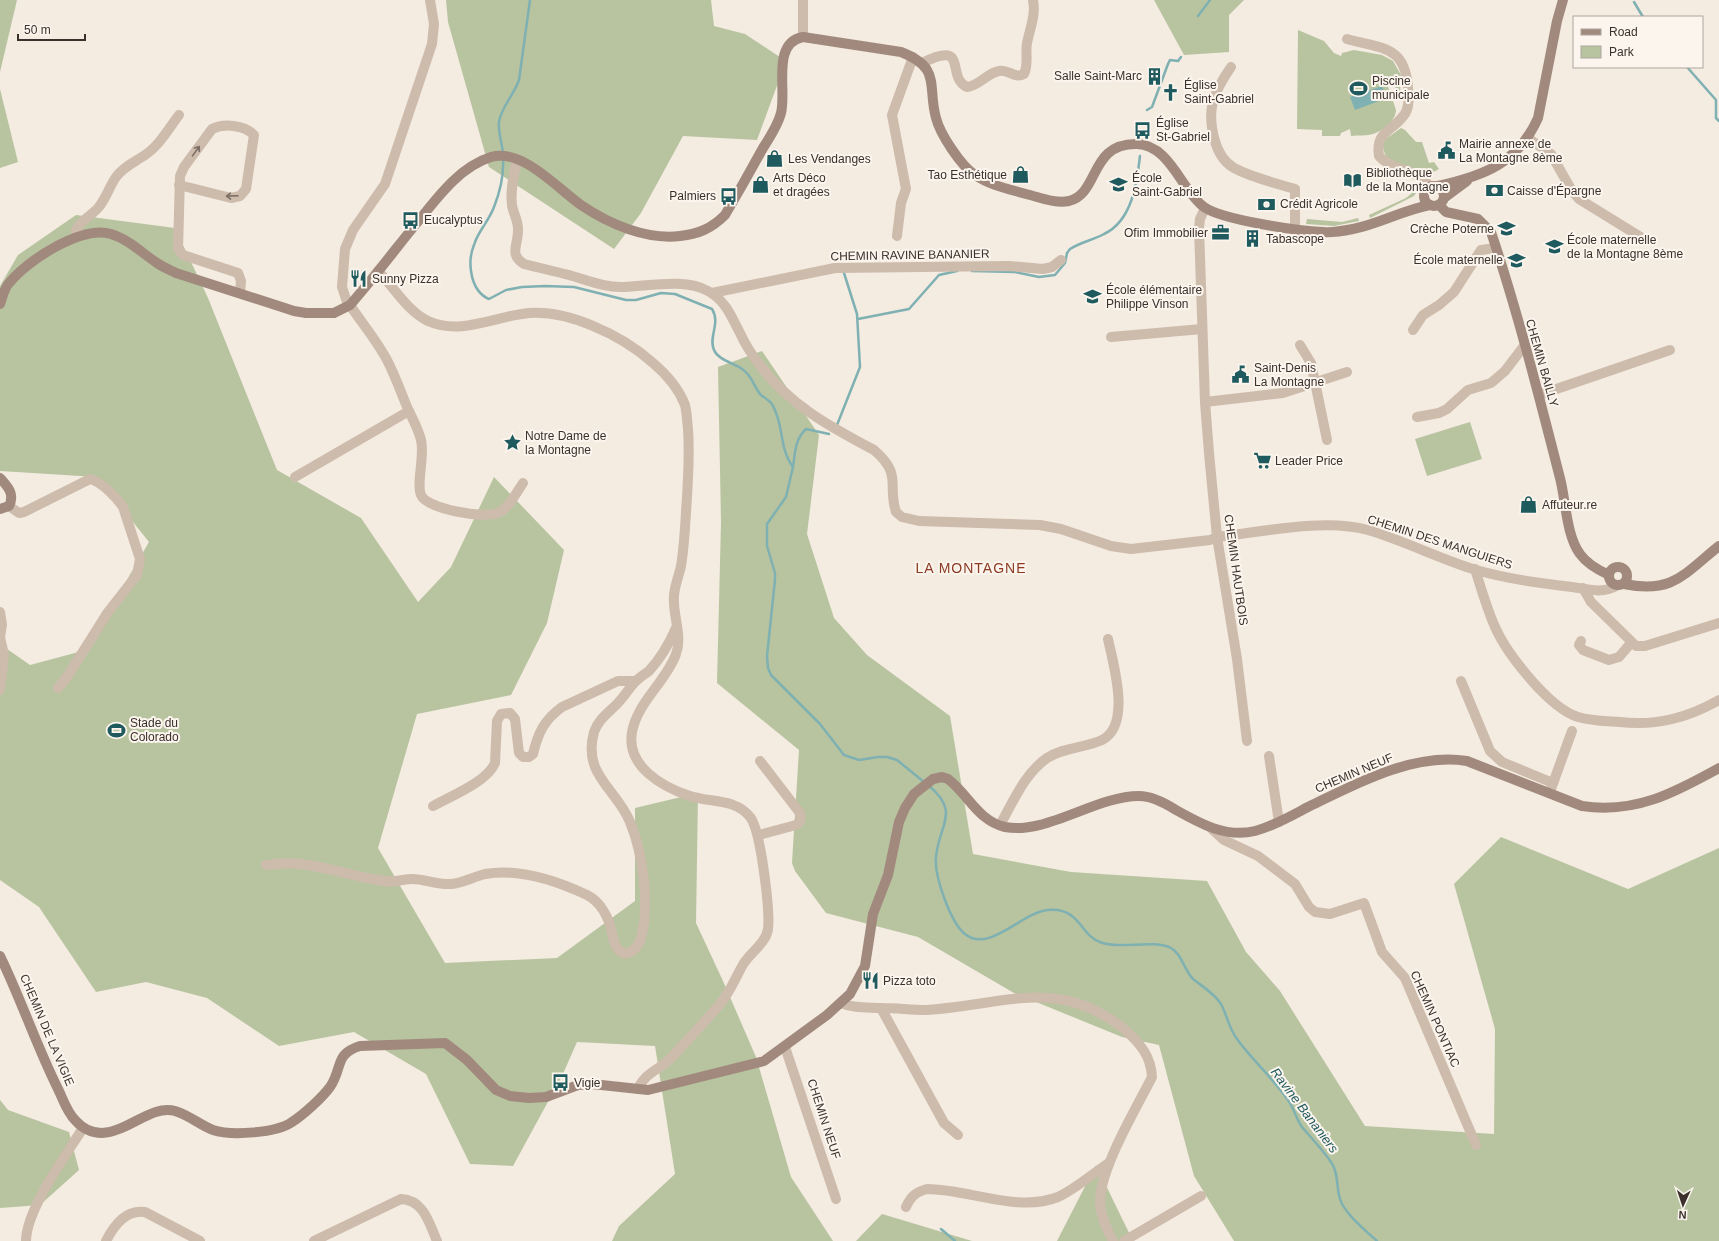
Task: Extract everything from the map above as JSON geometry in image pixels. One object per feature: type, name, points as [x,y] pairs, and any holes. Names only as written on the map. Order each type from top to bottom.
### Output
[{"type":"street","points":[[430,0],[434,24],[432,44],[385,184],[352,230],[345,249],[342,287],[350,305],[388,361],[417,427],[422,441],[423,457],[420,487],[421,495],[426,501],[434,505],[481,516],[492,515],[505,508],[523,483]]},
{"type":"street","points":[[803,37],[804,0]]},
{"type":"street","points":[[922,63],[941,54],[949,56],[955,62],[961,82],[967,87],[975,85],[998,71],[1021,75],[1025,71],[1027,44],[1035,11],[1033,0]]},
{"type":"street","points":[[0,304],[4,291],[17,274],[45,254],[78,236],[93,232],[110,233],[125,240],[158,264],[176,273],[294,310],[313,314],[334,313],[350,305],[444,191],[466,170],[497,156],[514,158],[531,166],[582,205],[621,226],[645,234],[661,237],[690,235],[703,232],[715,225],[725,215],[778,123],[783,105],[784,54],[790,44],[803,37],[902,52],[922,63],[930,73],[934,109],[940,129],[963,164],[993,185],[1049,200],[1071,200],[1076,198],[1086,186],[1108,152],[1124,145],[1138,144],[1154,149],[1163,156],[1205,208],[1241,220],[1323,232],[1338,232],[1366,226],[1397,214],[1438,203],[1472,178],[1506,160],[1514,154],[1528,138],[1538,118],[1557,21],[1563,0]]},
{"type":"street","points":[[1347,39],[1390,50],[1399,56],[1404,65],[1408,93],[1405,113],[1384,133],[1379,140],[1379,156],[1392,167],[1423,179],[1430,189],[1444,191],[1438,203]]},
{"type":"street","points":[[897,236],[900,206],[906,188],[892,115],[913,57]]},
{"type":"street","points":[[1231,67],[1217,90],[1210,108],[1210,127],[1216,147],[1223,159],[1234,168],[1295,189],[1295,228]]},
{"type":"street","points":[[78,236],[76,230],[79,224],[93,214],[105,200],[116,177],[131,162],[146,155],[160,141],[179,115]]},
{"type":"street","points":[[179,185],[231,198],[240,196],[246,189],[254,135],[250,131],[227,125],[212,129],[184,167],[180,176],[179,185],[178,249],[183,254],[238,273],[241,281],[240,292]]},
{"type":"street","points":[[1528,138],[1551,154],[1572,191],[1579,199],[1647,241]]},
{"type":"street","points":[[514,158],[512,206],[518,229],[515,254],[519,261],[524,264],[608,286],[626,287],[668,284],[697,288],[712,293]]},
{"type":"street","points":[[1397,214],[1430,189],[1472,178]]},
{"type":"street","points":[[1430,189],[1425,201],[1438,203]]},
{"type":"street","name":"CHEMIN BAILLY","points":[[1438,203],[1446,212],[1478,219],[1484,222],[1491,232],[1539,395],[1562,483],[1568,519],[1575,544],[1584,559],[1616,578]]},
{"type":"street","name":"CHEMIN HAUTBOIS","points":[[1205,208],[1200,219],[1205,402],[1217,538],[1237,659],[1247,741]]},
{"type":"street","points":[[1413,330],[1422,315],[1439,305],[1454,292],[1481,250],[1496,248]]},
{"type":"street","name":"CHEMIN RAVINE BANANIER","points":[[712,293],[835,268],[1009,266],[1043,269],[1052,267],[1061,260]]},
{"type":"street","points":[[378,271],[417,315],[432,323],[453,326],[477,325],[524,313],[542,313],[571,318],[604,330],[653,362],[679,390],[686,408],[689,472],[681,564],[674,594],[674,613],[679,644],[676,655],[640,711],[632,732],[632,753],[643,770],[671,788],[692,797],[735,804],[751,818],[759,835],[764,873],[768,929],[764,939],[745,962],[723,1001],[669,1060],[645,1077],[638,1089]]},
{"type":"street","name":"CHEMIN DES MANGUIERS","points":[[712,293],[729,310],[741,334],[760,365],[789,396],[817,419],[874,450],[882,457],[892,472],[896,512],[902,517],[919,521],[1040,525],[1061,529],[1110,546],[1131,549],[1304,527],[1348,527],[1368,530],[1504,578],[1532,583],[1583,588],[1595,591],[1612,588],[1616,578],[1638,587],[1665,586],[1679,578],[1719,546]]},
{"type":"street","points":[[1111,337],[1202,329]]},
{"type":"street","points":[[1300,345],[1311,363],[1327,440]]},
{"type":"street","points":[[1417,417],[1439,413],[1447,409],[1468,390],[1491,382],[1505,372],[1524,346]]},
{"type":"street","points":[[1539,395],[1670,350]]},
{"type":"street","points":[[1205,402],[1278,394],[1347,372]]},
{"type":"street","points":[[295,477],[409,411]]},
{"type":"street","points":[[0,478],[8,487],[12,497],[4,508],[19,513],[24,512],[90,479],[96,480],[119,500],[140,558],[137,575],[133,583],[108,612],[71,671],[58,688]]},
{"type":"street","points":[[1475,569],[1494,626],[1508,649],[1549,700],[1570,713],[1588,719],[1635,724],[1656,722],[1697,712],[1719,700]]},
{"type":"street","points":[[1583,588],[1591,602],[1631,643],[1636,646],[1645,646],[1719,622]]},
{"type":"street","points":[[0,612],[2,625],[0,637],[4,655],[0,690]]},
{"type":"street","points":[[266,865],[285,862],[312,864],[386,882],[412,879],[452,884],[482,875],[499,872],[515,873],[546,880],[588,896],[597,902],[610,922],[616,947],[621,952],[633,952],[639,947],[645,924],[645,891],[639,855],[630,821],[600,779],[594,766],[592,749],[594,731],[602,718],[617,704],[636,681],[648,671],[667,648],[676,627]]},
{"type":"street","points":[[26,1241],[27,1229],[36,1208],[83,1128],[94,1132],[118,1131],[151,1113],[168,1109],[183,1114],[210,1129],[223,1132],[281,1128],[293,1122],[329,1088],[343,1055],[348,1050],[360,1046],[445,1043],[467,1060],[496,1090],[510,1096],[546,1097],[578,1085],[592,1084],[638,1089],[660,1088],[754,1064],[772,1057],[841,1004],[858,981],[865,966],[873,914],[888,875],[899,822],[905,808],[914,794],[933,779],[942,777],[948,779],[985,817],[1000,825],[1027,779],[1047,758],[1062,750],[1102,740],[1110,734],[1114,727],[1118,710],[1117,682],[1108,639]]},
{"type":"street","points":[[1580,641],[1579,645],[1583,650],[1609,660],[1619,656],[1631,643]]},
{"type":"street","points":[[433,806],[479,780],[492,769],[495,763],[497,721],[501,714],[510,713],[515,718],[520,753],[523,757],[529,757],[533,754],[545,721],[553,713],[562,707],[618,681],[636,681]]},
{"type":"street","points":[[1460,682],[1490,750],[1495,757],[1551,788],[1572,731]]},
{"type":"street","points":[[1269,756],[1279,822]]},
{"type":"street","name":"CHEMIN NEUF","points":[[1000,825],[1018,828],[1030,826],[1122,798],[1140,796],[1169,806],[1212,829],[1238,833],[1254,831],[1279,822],[1348,788],[1394,769],[1431,759],[1454,759],[1468,761],[1551,788],[1582,806],[1619,808],[1640,804],[1669,793],[1719,768]]},
{"type":"street","points":[[759,835],[796,825],[800,823],[801,819],[800,813],[760,761]]},
{"type":"street","name":"CHEMIN PONTIAC","points":[[1212,829],[1224,840],[1258,856],[1295,884],[1309,907],[1315,912],[1330,914],[1364,903],[1382,952],[1405,978],[1476,1145]]},
{"type":"street","name":"CHEMIN DE LA VIGIE","points":[[0,956],[25,1012],[43,1059],[74,1120],[83,1128]]},
{"type":"street","points":[[841,1004],[853,1007],[926,1010],[1020,998],[1048,997],[1087,1006],[1113,1021],[1136,1039],[1146,1052],[1152,1077],[1109,1163],[1101,1191],[1100,1203],[1103,1220],[1113,1241]]},
{"type":"street","points":[[881,1008],[944,1122],[958,1135]]},
{"type":"street","name":"CHEMIN NEUF","points":[[785,1047],[836,1199]]},
{"type":"street","points":[[906,1206],[914,1194],[927,1189],[1019,1202],[1045,1201],[1060,1196],[1109,1163]]},
{"type":"street","points":[[1124,1241],[1201,1196]]},
{"type":"street","points":[[314,1241],[401,1199],[413,1201],[423,1209],[437,1241]]},
{"type":"street","points":[[106,1241],[109,1234],[124,1217],[134,1211],[139,1211],[145,1212],[200,1241]]},
{"type":"green space","points":[[0,0],[17,0],[0,72]]},
{"type":"green space","points":[[446,0],[711,0],[714,26],[745,34],[786,61],[757,140],[683,136],[641,213],[614,249],[489,167],[448,22]]},
{"type":"green space","points":[[1154,0],[1244,0],[1229,15],[1229,52],[1184,55]]},
{"type":"green space","points":[[1298,30],[1324,41],[1334,53],[1341,56],[1342,53],[1354,50],[1382,55],[1393,61],[1401,75],[1400,95],[1398,95],[1391,76],[1385,78],[1396,110],[1394,118],[1388,125],[1373,134],[1351,136],[1350,129],[1341,133],[1340,136],[1322,136],[1322,130],[1297,129]]},
{"type":"green space","points":[[0,89],[18,162],[0,168]]},
{"type":"green space","points":[[1401,128],[1405,130],[1416,142],[1422,142],[1429,163],[1434,162],[1439,169],[1428,175],[1413,168],[1398,164],[1387,157],[1384,150],[1383,141]]},
{"type":"green space","points":[[1415,183],[1420,187],[1414,196],[1370,218],[1369,215],[1406,198],[1412,193],[1408,189]]},
{"type":"green space","points":[[76,215],[175,228],[208,298],[277,470],[361,518],[418,602],[451,567],[494,477],[564,550],[547,623],[511,695],[417,714],[378,848],[445,963],[557,958],[635,901],[635,808],[698,793],[696,923],[756,1057],[791,1177],[833,1241],[612,1241],[619,1226],[675,1174],[655,1046],[577,1042],[562,1076],[513,1166],[470,1164],[426,1074],[354,1032],[279,1046],[207,998],[146,982],[96,992],[39,907],[0,880],[0,644],[30,665],[86,650],[149,542],[97,477],[0,471],[0,286],[18,255]]},
{"type":"green space","points":[[1358,218],[1359,221],[1334,226],[1306,224],[1307,219],[1342,222]]},
{"type":"green space","points":[[762,351],[819,435],[807,534],[834,618],[867,655],[950,716],[973,854],[1071,872],[1207,881],[1246,952],[1280,991],[1365,1126],[1494,1134],[1495,1029],[1454,884],[1501,837],[1628,889],[1719,848],[1719,1241],[1234,1241],[1194,1176],[1159,1045],[1122,1037],[1014,993],[918,937],[826,913],[795,871],[792,863],[799,750],[717,683],[721,522],[718,367]]},
{"type":"green space","points":[[1470,422],[1482,459],[1427,476],[1415,439]]},
{"type":"green space","points":[[0,1100],[8,1110],[69,1132],[79,1170],[40,1205],[0,1208]]},
{"type":"green space","points":[[1096,1165],[1133,1241],[1057,1241]]},
{"type":"green space","points":[[882,1214],[972,1241],[856,1241]]},
{"type":"water","points":[[1382,86],[1387,98],[1355,110],[1350,97]]},
{"type":"waterway","name":"Ravine Bananiers","points":[[503,153],[499,122],[502,111],[519,80],[530,0]]},
{"type":"waterway","points":[[1198,16],[1210,0]]},
{"type":"waterway","points":[[1634,2],[1642,16]]},
{"type":"waterway","points":[[1147,110],[1152,107],[1170,60],[1178,61],[1181,57]]},
{"type":"waterway","points":[[1688,68],[1716,100],[1716,118],[1719,121]]},
{"type":"waterway","points":[[972,271],[1015,272],[1039,277],[1055,275],[1065,263],[1067,253],[1070,249],[1104,234],[1121,220],[1127,211],[1135,189],[1140,156]]},
{"type":"waterway","name":"Ravine Bananiers","points":[[503,158],[500,189],[492,212],[476,240],[472,252],[472,275],[478,290],[489,299],[506,290],[522,287],[545,286],[574,287],[626,300],[636,300],[661,293],[675,294],[712,309],[715,319],[712,340],[714,350],[723,359],[745,371],[760,394],[772,404],[779,421],[783,445],[793,467],[786,497],[767,524],[767,546],[775,573],[767,656],[768,668],[771,675],[820,724],[844,755],[859,760],[878,757],[887,757],[897,760],[924,782]]},
{"type":"waterway","points":[[858,319],[909,309],[939,275],[957,271]]},
{"type":"waterway","points":[[837,425],[860,367],[857,314],[844,273]]},
{"type":"waterway","points":[[793,467],[798,442],[802,433],[806,429],[829,434]]},
{"type":"waterway","name":"Ravine Bananiers","points":[[928,785],[938,794],[944,803],[946,811],[946,819],[938,846],[936,865],[944,898],[959,928],[965,934],[974,939],[984,939],[995,936],[1038,912],[1059,910],[1073,917],[1088,934],[1100,942],[1117,945],[1155,944],[1164,945],[1171,948],[1178,954],[1193,979],[1212,993],[1221,1004],[1234,1035],[1282,1092],[1290,1103],[1302,1127],[1334,1166],[1342,1204],[1356,1222],[1377,1241]]},
{"type":"waterway","points":[[941,1229],[955,1241]]},
{"type":"place","name":"Salle Saint-Marc","points":[[1155,76]]},
{"type":"place","name":"Piscine municipale","points":[[1359,88]]},
{"type":"place","name":"Église Saint-Gabriel","points":[[1171,92]]},
{"type":"place","name":"Église St-Gabriel","points":[[1143,130]]},
{"type":"place","name":"Mairie annexe de La Montagne 8ème","points":[[1446,151]]},
{"type":"place","name":"Les Vendanges","points":[[775,159]]},
{"type":"place","name":"Tao Esthétique","points":[[1020,175]]},
{"type":"place","name":"Bibliothèque de la Montagne","points":[[1353,180]]},
{"type":"place","name":"Arts Déco et dragées","points":[[760,185]]},
{"type":"place","name":"École Saint-Gabriel","points":[[1119,185]]},
{"type":"place","name":"Caisse d'Épargne","points":[[1494,191]]},
{"type":"place","name":"Palmiers","points":[[729,196]]},
{"type":"place","name":"Crédit Agricole","points":[[1267,204]]},
{"type":"place","name":"Eucalyptus","points":[[411,220]]},
{"type":"place","name":"Crèche Poterne","points":[[1507,229]]},
{"type":"place","name":"Ofim Immobilier","points":[[1221,233]]},
{"type":"place","name":"Tabascope","points":[[1253,239]]},
{"type":"place","name":"École maternelle de la Montagne 8ème","points":[[1554,247]]},
{"type":"place","name":"École maternelle","points":[[1516,260]]},
{"type":"place","name":"Sunny Pizza","points":[[359,279]]},
{"type":"place","name":"École élémentaire Philippe Vinson","points":[[1093,297]]},
{"type":"place","name":"Saint-Denis La Montagne","points":[[1241,375]]},
{"type":"place","name":"Notre Dame de la Montagne","points":[[512,443]]},
{"type":"place","name":"Leader Price","points":[[1262,461]]},
{"type":"place","name":"Affuteur.re","points":[[1529,505]]},
{"type":"place","name":"Stade du Colorado","points":[[117,730]]},
{"type":"place","name":"Pizza toto","points":[[870,981]]},
{"type":"place","name":"Vigie","points":[[561,1083]]},
{"type":"district","name":"LA MONTAGNE","points":[[971,568]]}]
